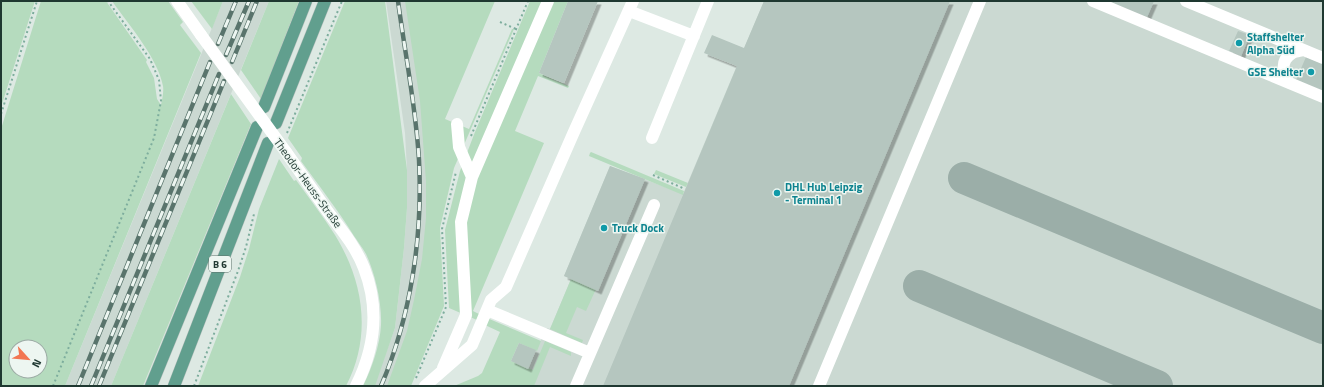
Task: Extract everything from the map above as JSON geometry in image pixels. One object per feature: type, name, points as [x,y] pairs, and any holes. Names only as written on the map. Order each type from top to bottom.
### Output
[{"type":"main road","points":[[264,107],[306,1]]},
{"type":"main road","points":[[276,123],[325,1]]},
{"type":"main road","name":"B 6","points":[[151,386],[257,127]]},
{"type":"main road","name":"B 6","points":[[174,386],[268,143]]},
{"type":"street","name":"Theodor-Heuss-Straße","points":[[177,1],[351,244],[364,268],[372,294],[374,321],[371,346],[365,368],[356,386]]},
{"type":"street","points":[[442,371],[466,315],[461,222],[472,177],[548,1]]},
{"type":"street","points":[[652,138],[708,1]]},
{"type":"street","points":[[819,386],[980,1]]},
{"type":"street","points":[[1093,1],[1323,97]]},
{"type":"street","points":[[1186,1],[1323,58]]},
{"type":"street","points":[[425,386],[472,345],[491,300],[506,287],[631,6],[694,36]]},
{"type":"street","points":[[1289,83],[1283,73],[1284,61],[1291,53],[1304,50]]},
{"type":"street","points":[[457,124],[459,147],[472,177]]},
{"type":"street","points":[[576,386],[654,204]]},
{"type":"street","points":[[487,310],[590,353]]},
{"type":"path","points":[[1,114],[38,1]]},
{"type":"path","points":[[53,386],[154,138],[160,101],[159,80],[150,59],[108,1]]},
{"type":"path","points":[[285,136],[342,1]]},
{"type":"path","points":[[500,22],[516,29]]},
{"type":"path","points":[[653,175],[685,189]]},
{"type":"path","points":[[194,386],[238,271],[246,247],[255,210]]},
{"type":"shaded area","points":[[223,1],[269,1],[111,386],[65,386]]},
{"type":"shaded area","points":[[386,1],[410,1],[430,172],[420,334],[397,386],[374,386],[395,328],[407,208],[405,133]]},
{"type":"shaded area","points":[[764,1],[1323,1],[1323,386],[520,386],[511,361],[519,343],[536,350],[547,328],[550,329],[571,279],[564,276],[610,166],[683,194]]},
{"type":"green space","points":[[1,1],[35,1],[1,107]]},
{"type":"green space","points":[[41,1],[106,1],[147,60],[146,62],[154,78],[157,99],[161,105],[163,86],[155,64],[142,42],[112,1],[168,1],[183,22],[180,25],[201,53],[65,386],[1,386],[1,129]]},
{"type":"green space","points":[[191,1],[223,1],[212,29]]},
{"type":"green space","points":[[269,1],[299,1],[261,99],[241,70]]},
{"type":"green space","points":[[345,1],[385,1],[407,170],[407,208],[404,248],[395,328],[375,386],[363,386],[375,356],[381,325],[379,298],[372,270],[363,249],[335,207],[301,161],[302,158],[288,138]]},
{"type":"green space","points":[[405,1],[495,1],[445,119],[469,129],[512,29],[514,29],[454,168],[440,228],[444,306],[411,386],[387,386],[407,331],[422,259],[426,218],[426,181],[420,101]]},
{"type":"green space","points":[[530,1],[568,1],[539,73],[569,86],[568,88],[538,76],[515,131],[544,143],[473,311],[479,314],[477,320],[449,308],[445,230],[460,171]]},
{"type":"green space","points":[[231,94],[251,124],[143,386],[111,386]]},
{"type":"green space","points":[[591,152],[684,191],[683,195],[589,156]]},
{"type":"green space","points":[[279,159],[294,181],[296,180],[335,235],[353,271],[361,309],[362,329],[354,367],[346,386],[198,386],[240,277],[259,209]]},
{"type":"green space","points":[[656,170],[688,183],[686,187],[654,174]]},
{"type":"green space","points":[[571,279],[596,289],[586,311],[577,307],[566,333],[583,340],[582,343],[550,329]]},
{"type":"green space","points":[[487,318],[541,341],[537,351],[519,343],[511,361],[533,370],[545,341],[571,352],[571,356],[550,347],[534,386],[454,386],[482,373],[500,332],[485,325]]},
{"type":"building","points":[[568,1],[598,1],[564,83],[539,73]]},
{"type":"building","name":"DHL Hub Leipzig - Terminal 1","points":[[764,1],[950,1],[789,386],[603,386],[737,66],[704,53],[712,35],[744,48]]},
{"type":"building","points":[[1108,1],[1154,1],[1147,17]]},
{"type":"building","name":"Staffshelter Alpha Süd","points":[[1238,31],[1250,35],[1241,56],[1229,51]]},
{"type":"building","name":"GSE Shelter","points":[[1306,57],[1323,64],[1323,91],[1296,80]]},
{"type":"building","name":"Truck Dock","points":[[610,166],[645,179],[598,291],[564,276]]},
{"type":"building","points":[[519,343],[536,350],[528,369],[511,361]]},
{"type":"taxiway","points":[[964,178],[1323,328]]},
{"type":"taxiway","points":[[919,286],[1157,386]]},
{"type":"railway","points":[[218,44],[236,1]]},
{"type":"railway","points":[[226,55],[249,1]]},
{"type":"railway","points":[[232,62],[257,1]]},
{"type":"railway","points":[[381,386],[400,332],[407,304],[413,275],[419,218],[420,189],[418,140],[398,1]]},
{"type":"railway","points":[[78,386],[210,62]]},
{"type":"railway","points":[[91,386],[219,74]]},
{"type":"railway","points":[[99,386],[224,81]]},
{"type":"place","name":"Staffshelter Alpha Süd","points":[[1239,43]]},
{"type":"place","name":"GSE Shelter","points":[[1311,72]]},
{"type":"place","name":"DHL Hub Leipzig - Terminal 1","points":[[777,193]]},
{"type":"place","name":"Truck Dock","points":[[604,228]]}]
